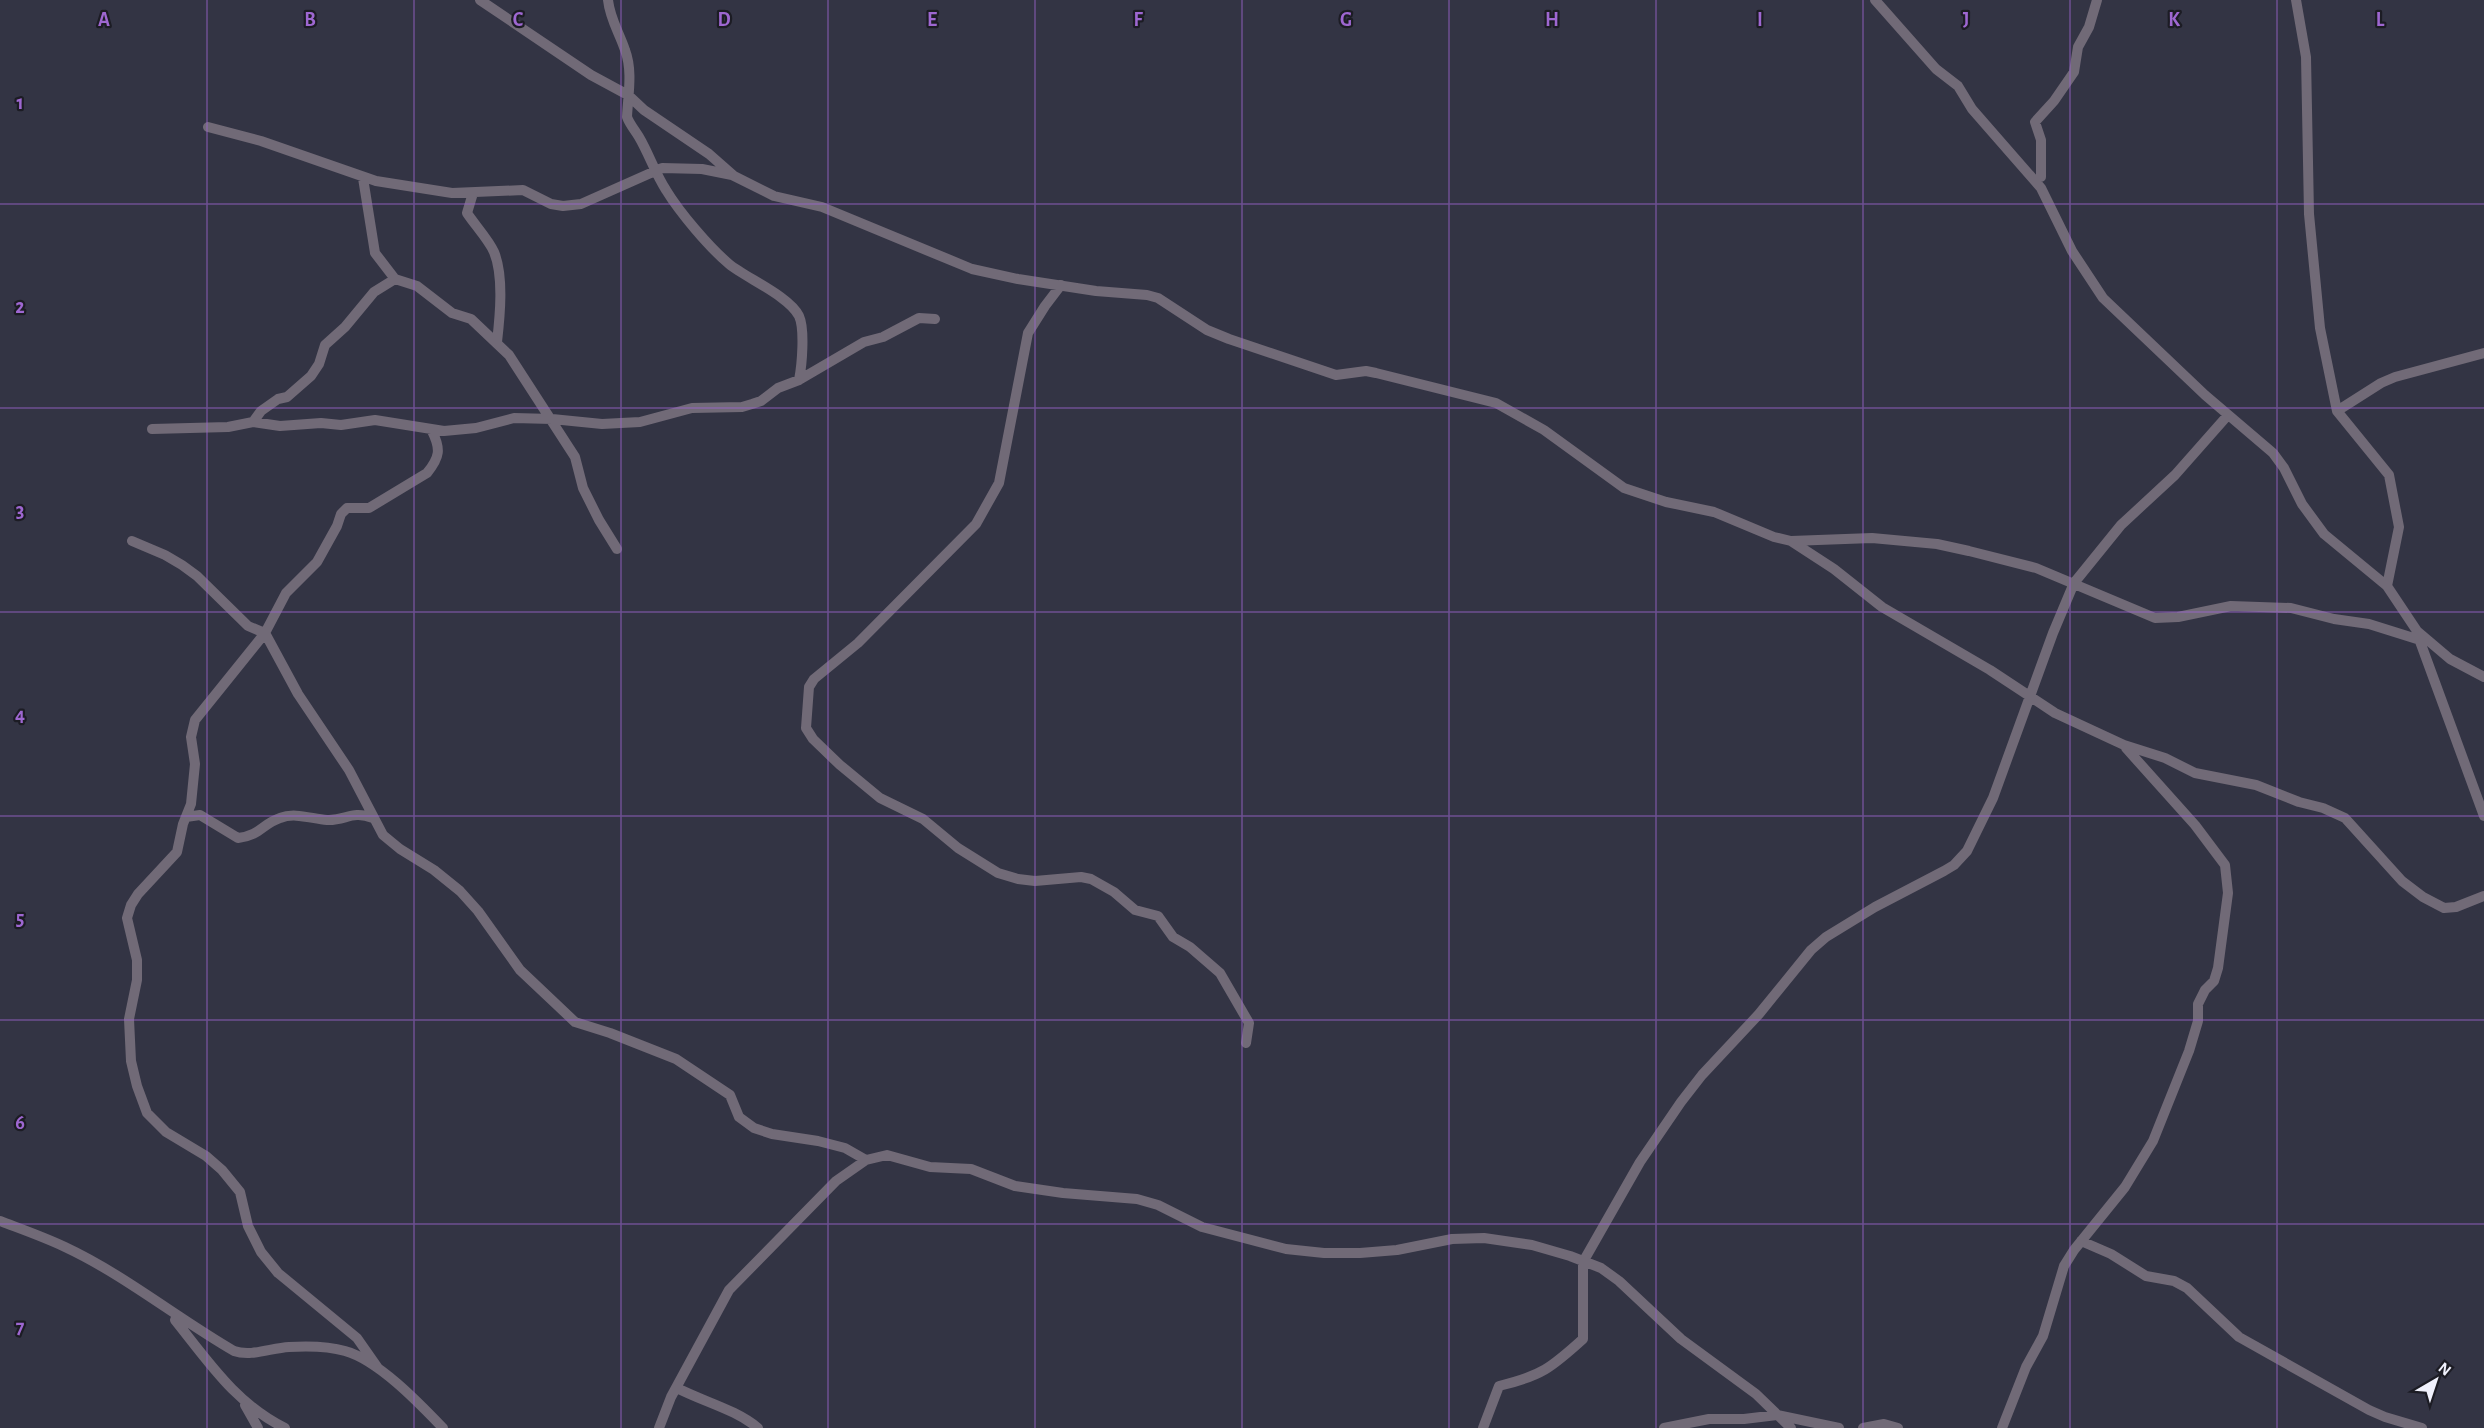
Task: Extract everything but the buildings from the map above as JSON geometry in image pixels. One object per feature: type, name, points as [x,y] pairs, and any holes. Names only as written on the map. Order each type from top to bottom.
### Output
[{"type":"street","points":[[480,0],[591,75],[628,94],[644,110],[709,154],[734,176]]},
{"type":"street","points":[[608,0],[615,30],[626,50],[630,70],[627,117],[678,208],[729,264],[763,285],[794,309],[799,316],[801,347],[799,380]]},
{"type":"street","points":[[1875,0],[1936,69],[1958,86],[1972,110],[2035,181],[2072,251],[2103,298],[2228,415],[2273,453],[2284,468],[2302,504],[2324,534],[2388,586],[2418,636],[2484,816]]},
{"type":"street","points":[[2041,177],[2041,140],[2035,122],[2054,101],[2074,72],[2078,47],[2089,27],[2097,0]]},
{"type":"street","points":[[2296,0],[2306,57],[2309,214],[2320,328],[2337,411],[2389,476],[2399,527],[2388,586]]},
{"type":"street","points":[[208,127],[261,141],[363,178],[432,191],[473,193],[523,190],[551,204],[563,206],[581,204],[656,170],[679,167],[734,176],[774,196],[822,207],[929,249],[966,267],[1018,279],[1096,291],[1147,295],[1158,298],[1215,333],[1336,375],[1376,373],[1496,404],[1544,429],[1624,488],[1666,502],[1713,512],[1774,537],[1791,541],[1872,538],[1937,544],[2036,568],[2155,618],[2178,617],[2231,606],[2291,608],[2326,618],[2369,624],[2418,636],[2450,659],[2484,677]]},
{"type":"street","points":[[363,178],[375,253],[395,279],[417,286],[452,313],[471,319],[509,354],[575,457],[584,488],[599,520],[617,549]]},
{"type":"street","points":[[473,193],[467,213],[494,251],[498,272],[500,315],[497,342]]},
{"type":"street","points":[[254,422],[261,411],[278,399],[287,397],[311,376],[319,364],[325,345],[350,321],[374,292],[395,279]]},
{"type":"street","points":[[1061,285],[1044,306],[1028,333],[1010,436],[995,494],[968,534],[949,550],[858,643],[814,679],[809,687],[806,728],[813,739],[833,758],[880,798],[923,819],[958,848],[998,873],[1035,881],[1081,877],[1091,879],[1114,892],[1136,910],[1158,916],[1173,937],[1190,946],[1220,973],[1249,1023],[1246,1043]]},
{"type":"street","points":[[152,429],[228,427],[254,422],[280,426],[321,423],[341,425],[375,420],[398,422],[432,431],[476,428],[514,418],[602,424],[640,422],[692,408],[742,407],[761,401],[778,388],[799,380],[864,342],[883,337],[919,318],[935,319]]},
{"type":"street","points":[[2337,411],[2381,383],[2395,377],[2484,353]]},
{"type":"street","points":[[1483,1428],[1499,1386],[1539,1374],[1555,1365],[1583,1339],[1583,1262],[1640,1162],[1681,1102],[1708,1068],[1759,1014],[1811,950],[1840,927],[1949,868],[1967,851],[1993,798],[2074,583],[2121,525],[2175,475],[2228,415]]},
{"type":"street","points":[[432,431],[440,448],[439,456],[427,473],[369,508],[355,506],[347,508],[341,514],[338,526],[320,557],[307,574],[286,593],[264,633],[195,720],[191,737],[195,764],[191,804],[177,852],[138,894],[127,918],[137,960],[138,980],[129,1019],[131,1061],[147,1113],[166,1132],[206,1156],[222,1170],[240,1192],[248,1226],[261,1252],[278,1273],[357,1338],[378,1368],[442,1428]]},
{"type":"street","points":[[132,541],[182,565],[197,576],[248,627],[264,633],[298,694],[349,770],[383,835],[460,891],[478,911],[520,970],[575,1022],[676,1059],[730,1095],[739,1118],[754,1128],[787,1137],[830,1144],[866,1160]]},
{"type":"street","points":[[1791,541],[1834,569],[1903,620],[2055,713],[2124,745],[2165,758],[2195,773],[2256,785],[2345,818],[2402,881],[2423,897],[2444,908],[2456,907],[2484,896]]},
{"type":"street","points":[[2002,1428],[2026,1367],[2043,1336],[2064,1266],[2081,1241],[2125,1187],[2153,1142],[2190,1051],[2198,1021],[2199,1004],[2205,990],[2214,981],[2218,968],[2228,893],[2225,865],[2195,825],[2124,745]]},
{"type":"street","points":[[186,817],[200,815],[238,838],[258,833],[268,823],[282,816],[312,816],[327,820],[360,813],[373,818]]},
{"type":"street","points":[[659,1428],[677,1388],[729,1290],[836,1181],[866,1160],[887,1155],[930,1167],[971,1169],[1015,1186],[1063,1193],[1137,1199],[1158,1205],[1202,1227],[1286,1249],[1324,1253],[1360,1253],[1397,1250],[1452,1239],[1484,1238],[1532,1245],[1601,1268],[1619,1281],[1681,1339],[1747,1387],[1791,1428]]},
{"type":"street","points":[[0,1221],[66,1247],[124,1280],[202,1333],[242,1354],[290,1347],[336,1349],[346,1351],[378,1368]]},
{"type":"street","points":[[2081,1241],[2111,1254],[2146,1276],[2175,1281],[2187,1288],[2239,1337],[2369,1410],[2422,1428]]},
{"type":"street","points":[[166,1309],[230,1389],[258,1413],[285,1428]]},
{"type":"street","points":[[677,1388],[738,1415],[758,1428]]},
{"type":"street","points":[[243,1401],[258,1428]]},
{"type":"street","points":[[1664,1428],[1709,1419],[1744,1419],[1777,1415],[1839,1428]]},
{"type":"street","points":[[1863,1428],[1884,1424],[1898,1428]]}]
